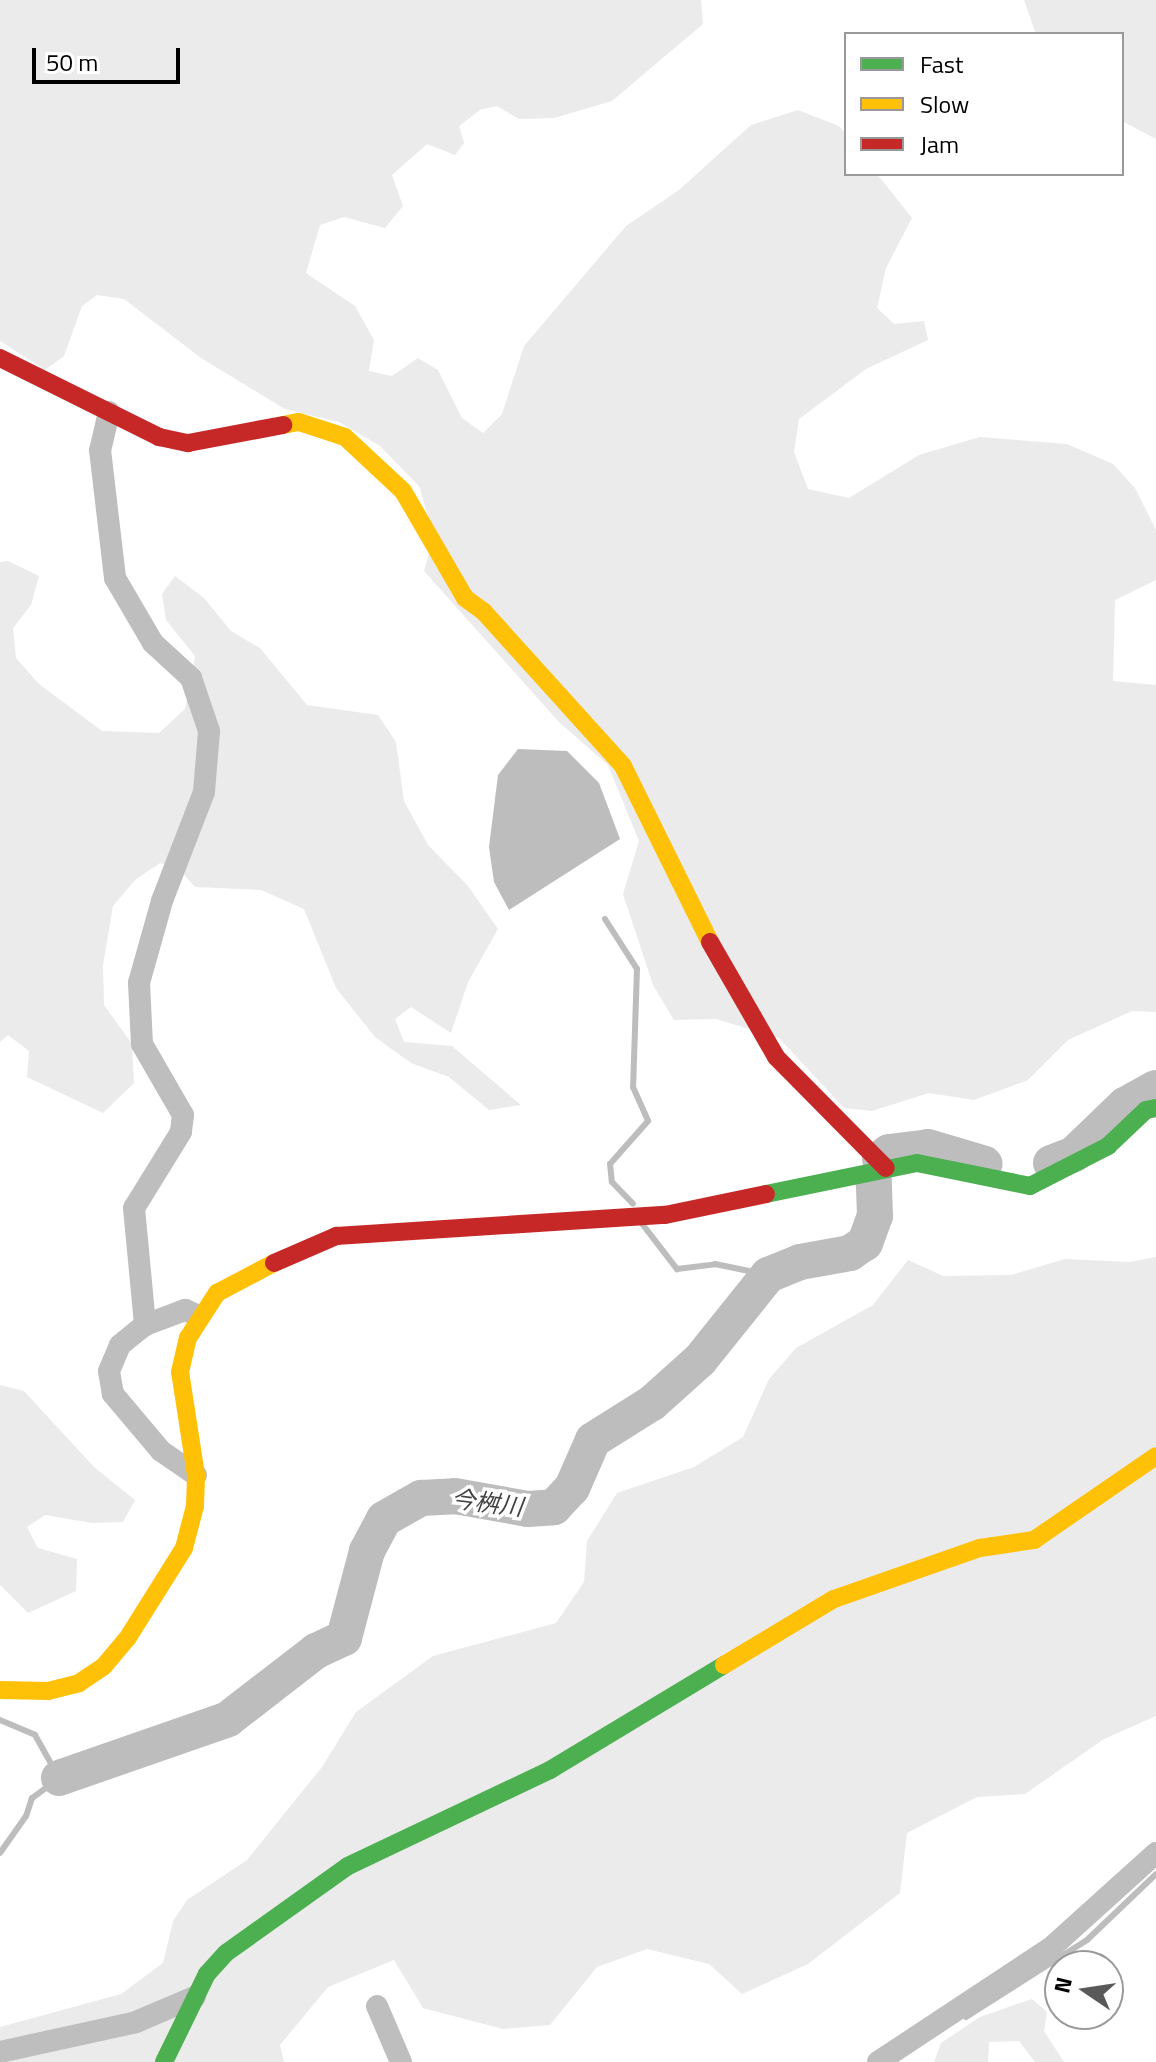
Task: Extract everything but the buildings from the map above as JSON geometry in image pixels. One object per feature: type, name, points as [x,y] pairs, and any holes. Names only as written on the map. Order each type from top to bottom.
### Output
[{"type":"street","points":[[0,358],[159,437],[188,443],[216,441],[274,423],[319,426],[345,437],[403,491],[421,530],[465,598],[484,612],[623,766],[738,998],[776,1057],[886,1168]]},
{"type":"street","points":[[109,412],[100,450],[115,578],[153,643],[191,678],[209,731],[204,792],[162,901],[139,983],[136,1014],[142,1044],[183,1115],[181,1132],[134,1208],[145,1325]]},
{"type":"street","points":[[0,1690],[48,1691],[79,1683],[104,1666],[127,1639],[184,1548],[195,1506],[196,1475],[180,1372],[199,1316],[217,1293],[336,1236],[665,1215],[917,1163],[1030,1186],[1108,1146],[1146,1110],[1156,1108]]},
{"type":"street","points":[[196,1475],[161,1451],[113,1394],[109,1371],[120,1345],[145,1325],[185,1310],[199,1316]]},
{"type":"street","points":[[164,2062],[181,2036],[195,1997],[226,1953],[348,1866],[550,1770],[834,1599],[980,1548],[1034,1540],[1156,1456]]},
{"type":"street","points":[[878,2062],[1053,1946],[1156,1853]]},
{"type":"street","points":[[0,2052],[136,2022],[195,1997]]},
{"type":"street","points":[[377,2006],[401,2062]]},
{"type":"shaded area","points":[[0,0],[701,0],[703,24],[612,101],[554,118],[519,119],[497,106],[480,110],[459,126],[464,143],[455,155],[427,144],[392,175],[403,206],[385,228],[344,217],[320,225],[306,273],[355,306],[374,340],[369,371],[392,376],[418,358],[438,370],[462,418],[483,433],[502,414],[524,346],[626,226],[679,190],[751,125],[798,110],[839,126],[844,132],[844,176],[879,176],[912,218],[886,268],[877,308],[894,324],[924,321],[928,340],[866,369],[799,419],[794,452],[808,489],[849,498],[919,455],[980,437],[1067,444],[1113,464],[1135,488],[1156,530],[1156,580],[1115,600],[1113,681],[1156,685],[1156,1012],[1132,1011],[1068,1040],[1028,1080],[974,1100],[929,1093],[872,1111],[844,1108],[779,1038],[716,1019],[674,1020],[653,985],[623,894],[639,841],[608,765],[559,722],[424,571],[434,536],[419,486],[380,446],[339,422],[285,409],[201,358],[124,299],[97,295],[82,306],[64,356],[45,370],[0,341]]},
{"type":"shaded area","points":[[1024,0],[1156,0],[1156,139],[1124,122],[1124,32],[1035,32]]},
{"type":"shaded area","points":[[8,561],[39,576],[31,605],[13,628],[16,658],[39,684],[102,731],[159,733],[185,709],[195,656],[166,620],[162,594],[175,576],[204,598],[231,631],[260,648],[307,705],[378,715],[396,742],[404,801],[428,845],[468,886],[498,929],[468,982],[451,1033],[411,1007],[395,1019],[404,1042],[452,1046],[521,1105],[489,1110],[449,1077],[411,1063],[375,1037],[336,988],[304,909],[261,890],[195,887],[179,869],[160,863],[135,880],[113,906],[103,965],[104,1005],[132,1044],[134,1083],[103,1113],[27,1077],[29,1051],[8,1035],[0,1042],[0,562]]},
{"type":"shaded area","points":[[518,749],[567,751],[599,783],[620,839],[509,910],[494,882],[489,847],[498,775]]},
{"type":"shaded area","points":[[1156,1257],[1156,1716],[1104,1739],[1025,1794],[977,1797],[907,1833],[900,1893],[808,1964],[742,1994],[709,1964],[647,1949],[597,1967],[550,2025],[503,2029],[423,2008],[394,1960],[328,1987],[280,2045],[284,2062],[0,2062],[0,2027],[121,1994],[163,1963],[173,1921],[187,1900],[247,1860],[322,1767],[356,1712],[433,1656],[556,1623],[584,1582],[587,1541],[617,1493],[694,1467],[743,1437],[769,1379],[796,1348],[873,1305],[908,1260],[943,1276],[1011,1275],[1065,1259],[1130,1262]]},
{"type":"shaded area","points":[[0,1385],[24,1391],[94,1467],[135,1500],[123,1522],[92,1523],[45,1515],[27,1527],[38,1548],[77,1559],[76,1591],[28,1613],[0,1585]]},
{"type":"shaded area","points":[[1032,1999],[1044,2009],[1044,2031],[1064,2062],[1035,2062],[1019,2041],[989,2042],[988,2062],[934,2062],[941,2043],[980,2017]]},
{"type":"waterway","points":[[605,919],[637,969],[633,1087],[648,1121],[610,1164],[612,1182],[633,1204]]},
{"type":"waterway","name":"今桝川","points":[[1051,1163],[1074,1154],[1125,1105],[1156,1088]]},
{"type":"waterway","name":"今桝川","points":[[880,1159],[889,1152],[928,1147],[985,1164]]},
{"type":"waterway","name":"今桝川","points":[[59,1778],[228,1719],[316,1651],[344,1638],[367,1551],[384,1519],[421,1498],[455,1496],[528,1509],[554,1507],[572,1488],[593,1440],[652,1403],[700,1360],[768,1275],[800,1262],[850,1253],[865,1243],[875,1216],[874,1180]]},
{"type":"waterway","points":[[643,1225],[677,1269],[715,1264],[768,1275]]},
{"type":"waterway","points":[[0,1720],[35,1735],[59,1778],[32,1798],[26,1816],[0,1853]]},
{"type":"waterway","points":[[966,2017],[1087,1940],[1156,1874]]},
{"type":"traffic: fast","points":[[766,1194],[917,1163],[1030,1186],[1108,1146],[1146,1110],[1156,1108]]},
{"type":"traffic: fast","points":[[164,2062],[207,1974],[226,1953],[348,1866],[550,1770],[724,1665]]},
{"type":"traffic: slow","points":[[283,425],[299,422],[345,437],[403,491],[465,598],[484,612],[623,766],[710,942]]},
{"type":"traffic: slow","points":[[0,1690],[48,1691],[79,1683],[104,1666],[127,1639],[184,1548],[195,1506],[196,1475],[180,1372],[188,1338],[217,1293],[274,1263]]},
{"type":"traffic: slow","points":[[724,1665],[834,1599],[980,1548],[1034,1540],[1156,1456]]},
{"type":"traffic: jam","points":[[0,358],[159,437],[188,443],[283,425]]},
{"type":"traffic: jam","points":[[710,942],[776,1057],[886,1168]]},
{"type":"traffic: jam","points":[[274,1263],[336,1236],[665,1215],[766,1194]]}]
